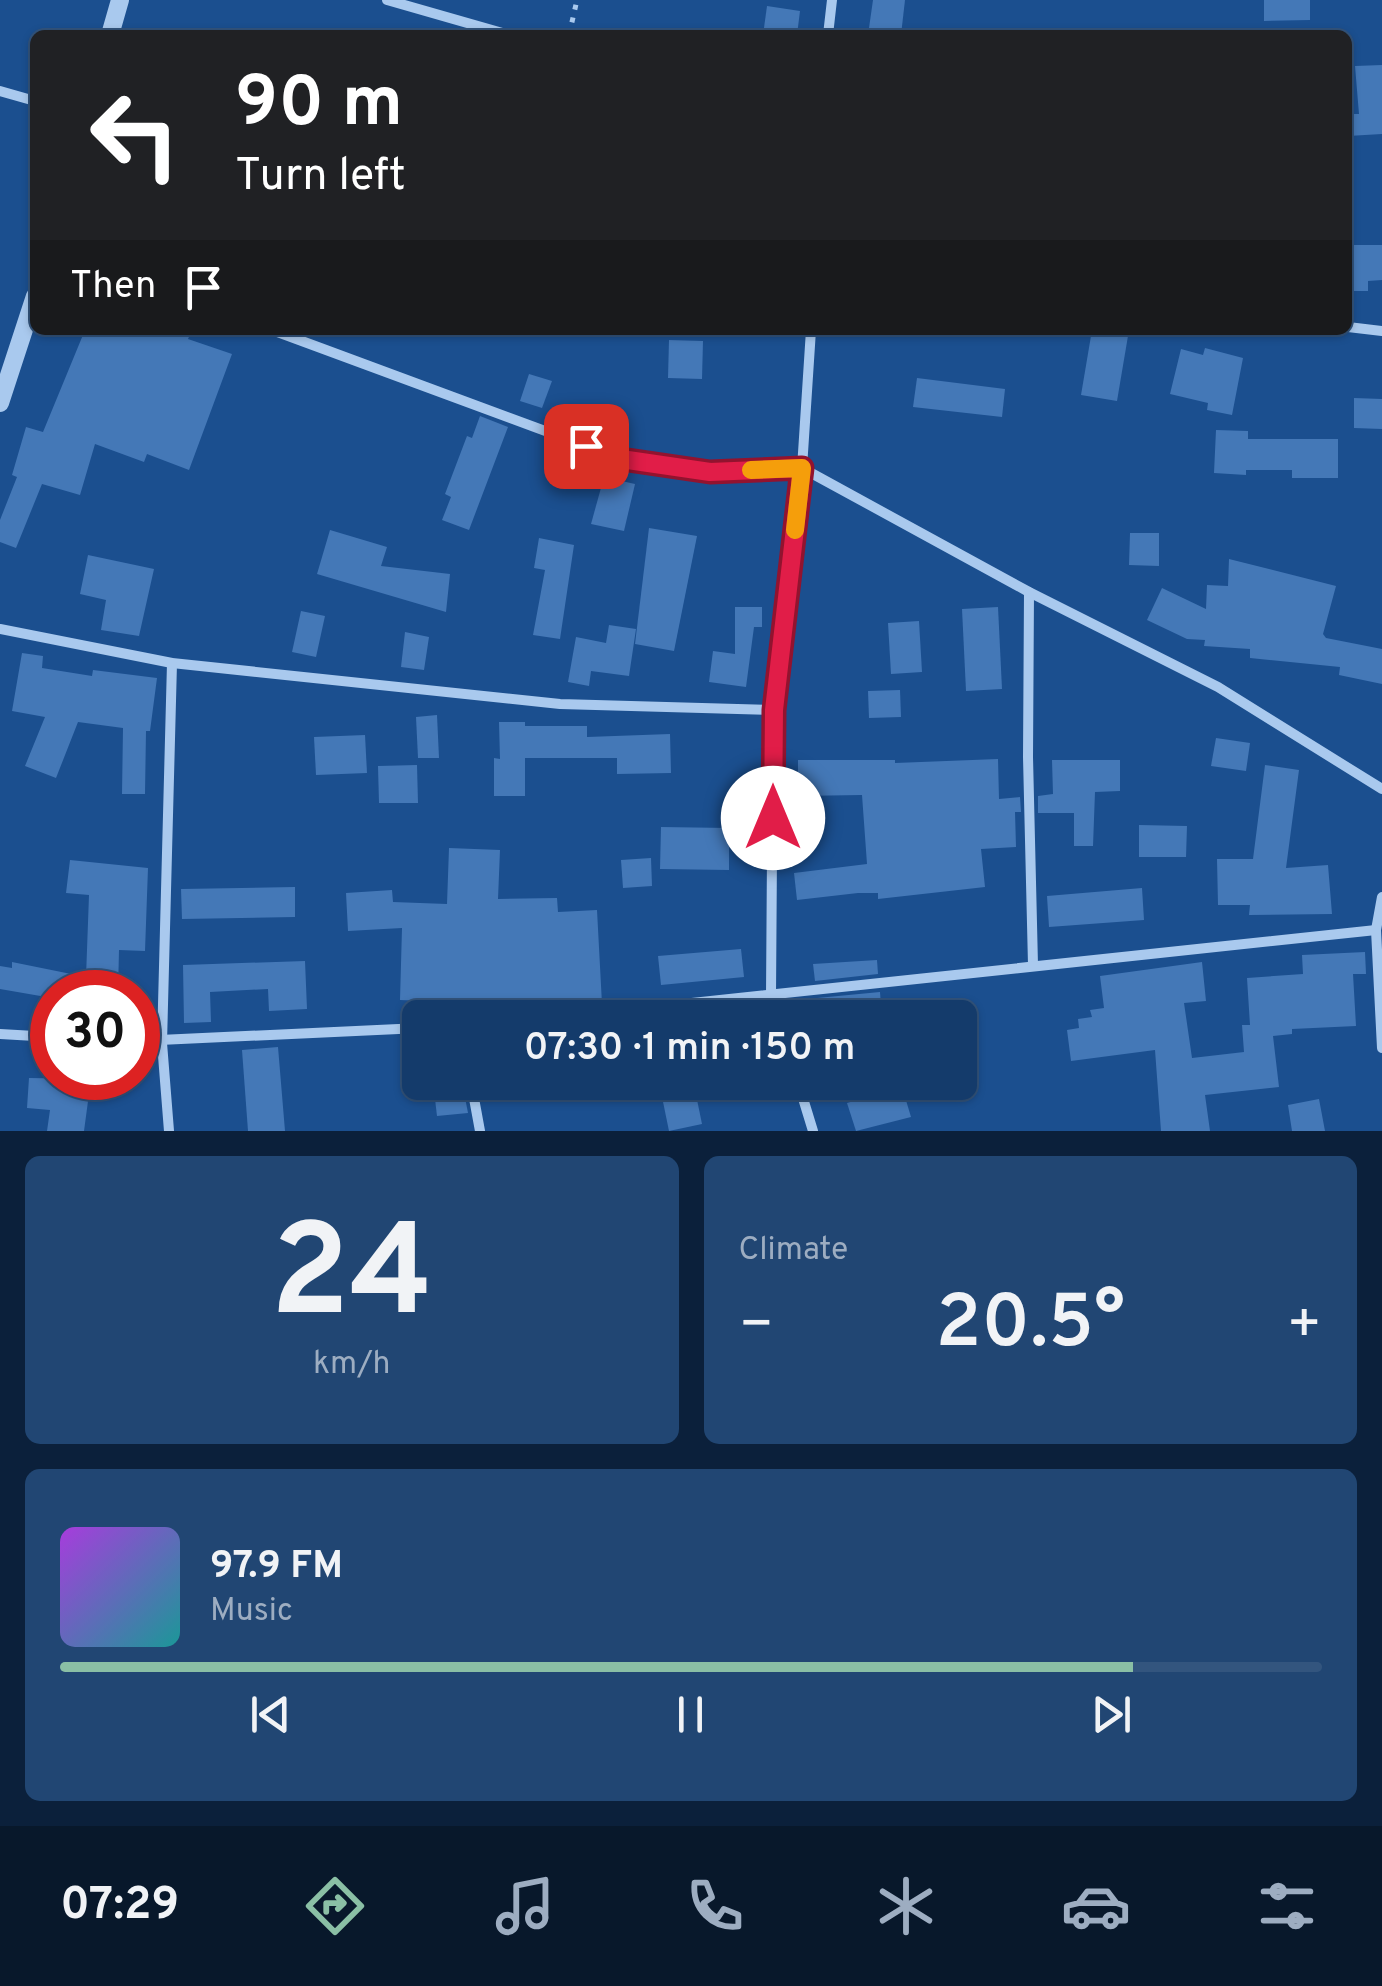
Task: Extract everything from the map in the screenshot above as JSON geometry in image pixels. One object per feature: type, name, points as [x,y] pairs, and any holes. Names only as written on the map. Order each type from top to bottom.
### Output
[{"type":"street","points":[[111,30],[120,0]]},
{"type":"street","points":[[387,0],[492,30]]},
{"type":"street","points":[[829,30],[832,0]]},
{"type":"street","points":[[0,91],[30,99]]},
{"type":"street","points":[[0,402],[8,355],[30,307]]},
{"type":"street","points":[[1352,327],[1382,331]]},
{"type":"street","points":[[286,335],[621,459],[710,472],[802,468],[1029,592],[1218,687],[1382,789]]},
{"type":"street","points":[[772,1000],[774,710],[802,468],[811,335]]},
{"type":"street","points":[[1029,592],[1033,965]]},
{"type":"street","points":[[0,629],[172,663],[560,704],[774,710]]},
{"type":"street","points":[[169,1131],[162,1043],[172,663]]},
{"type":"street","points":[[1382,896],[1376,930],[1382,1048]]},
{"type":"street","points":[[731,1000],[1376,930]]},
{"type":"street","points":[[162,1043],[402,1029]]},
{"type":"street","points":[[0,1034],[30,1036]]},
{"type":"street","points":[[474,1100],[480,1131]]},
{"type":"street","points":[[804,1100],[813,1131]]},
{"type":"path","points":[[570,30],[577,0]]},
{"type":"building","points":[[873,0],[905,0],[902,30],[869,30]]},
{"type":"building","points":[[1264,0],[1310,0],[1310,20],[1264,21]]},
{"type":"building","points":[[767,6],[800,11],[798,30],[764,30]]},
{"type":"building","points":[[1382,65],[1382,134],[1352,136],[1352,114],[1359,114],[1355,66]]},
{"type":"building","points":[[1352,245],[1382,245],[1382,280],[1368,281],[1368,291],[1352,291]]},
{"type":"building","points":[[83,335],[190,335],[188,339],[232,354],[189,470],[147,454],[144,462],[95,444],[80,495],[42,484],[16,548],[0,542],[0,520],[17,477],[12,475],[26,427],[43,432]]},
{"type":"building","points":[[1091,335],[1128,335],[1117,401],[1081,395]]},
{"type":"building","points":[[669,340],[703,341],[702,379],[668,378]]},
{"type":"building","points":[[1205,348],[1243,358],[1232,415],[1207,410],[1208,403],[1170,394],[1181,349],[1203,355]]},
{"type":"building","points":[[529,374],[552,381],[542,408],[520,401]]},
{"type":"building","points":[[917,378],[1005,389],[1002,417],[913,407]]},
{"type":"building","points":[[1354,398],[1382,399],[1382,429],[1354,428]]},
{"type":"building","points":[[480,416],[508,427],[469,530],[442,520],[451,497],[445,494],[467,436],[472,438]]},
{"type":"building","points":[[1216,430],[1248,431],[1248,439],[1338,439],[1338,478],[1292,478],[1292,470],[1246,470],[1246,475],[1214,473]]},
{"type":"building","points":[[604,477],[635,484],[624,531],[591,524]]},
{"type":"building","points":[[649,528],[697,536],[674,651],[635,644]]},
{"type":"building","points":[[330,530],[387,547],[381,566],[450,574],[446,612],[317,574]]},
{"type":"building","points":[[1130,533],[1159,533],[1159,566],[1129,565]]},
{"type":"building","points":[[539,538],[574,545],[560,639],[533,635],[545,570],[534,568]]},
{"type":"building","points":[[88,555],[154,569],[139,636],[101,630],[106,600],[80,594]]},
{"type":"building","points":[[1229,559],[1336,586],[1323,634],[1326,638],[1382,649],[1382,684],[1339,675],[1340,667],[1250,658],[1250,649],[1204,646],[1205,640],[1187,639],[1147,620],[1162,588],[1206,609],[1207,585],[1228,586]]},
{"type":"building","points":[[735,607],[762,607],[762,627],[754,627],[746,687],[709,682],[713,651],[735,654]]},
{"type":"building","points":[[998,607],[1002,689],[966,691],[962,609]]},
{"type":"building","points":[[301,611],[325,616],[316,657],[292,652]]},
{"type":"building","points":[[919,621],[922,672],[891,674],[888,623]]},
{"type":"building","points":[[609,625],[636,629],[629,676],[591,671],[589,686],[568,682],[576,637],[606,643]]},
{"type":"building","points":[[405,632],[429,637],[424,670],[401,667]]},
{"type":"building","points":[[22,653],[43,656],[42,668],[92,676],[93,670],[157,678],[150,731],[146,731],[145,794],[122,794],[123,728],[78,722],[56,778],[25,766],[45,717],[12,711]]},
{"type":"building","points":[[900,690],[901,717],[869,718],[868,691]]},
{"type":"building","points":[[437,715],[439,758],[418,758],[416,717]]},
{"type":"building","points":[[499,722],[587,726],[587,737],[670,734],[671,773],[617,774],[617,758],[525,758],[525,796],[494,796],[494,758],[500,759]]},
{"type":"building","points":[[365,735],[367,773],[316,775],[314,737]]},
{"type":"building","points":[[1216,738],[1250,743],[1246,771],[1211,766]]},
{"type":"building","points":[[998,759],[999,799],[1020,797],[1021,812],[1015,812],[1016,847],[981,849],[985,887],[878,899],[878,893],[858,893],[797,900],[794,873],[867,864],[862,795],[798,796],[798,760],[895,763]]},
{"type":"building","points":[[1052,760],[1120,760],[1120,791],[1095,792],[1093,846],[1074,846],[1074,813],[1038,813],[1038,796],[1053,794]]},
{"type":"building","points":[[417,765],[418,803],[379,803],[378,766]]},
{"type":"building","points":[[1265,765],[1299,770],[1286,868],[1328,865],[1332,914],[1249,915],[1250,905],[1218,905],[1217,859],[1253,859]]},
{"type":"building","points":[[1139,825],[1187,826],[1186,857],[1139,857]]},
{"type":"building","points":[[661,827],[729,828],[729,870],[660,869]]},
{"type":"building","points":[[449,848],[500,850],[498,899],[557,898],[558,912],[597,910],[602,1000],[400,1000],[402,928],[348,931],[346,893],[392,890],[393,902],[447,904]]},
{"type":"building","points":[[651,858],[652,886],[623,888],[621,860]]},
{"type":"building","points":[[70,860],[148,868],[145,951],[119,950],[119,970],[86,970],[89,895],[66,893]]},
{"type":"building","points":[[295,887],[295,917],[182,919],[181,889]]},
{"type":"building","points":[[1142,888],[1144,920],[1049,927],[1047,896]]},
{"type":"building","points":[[741,949],[744,977],[661,985],[658,956]]},
{"type":"building","points":[[1365,952],[1366,974],[1353,974],[1356,1026],[1292,1029],[1292,1034],[1273,1036],[1279,1087],[1205,1095],[1210,1131],[1161,1131],[1155,1050],[1071,1061],[1067,1030],[1079,1028],[1078,1019],[1092,1017],[1090,1010],[1104,1008],[1100,976],[1202,962],[1206,1001],[1184,1003],[1192,1058],[1244,1052],[1242,1025],[1250,1025],[1247,978],[1303,974],[1302,955]]},
{"type":"building","points":[[877,960],[878,974],[815,981],[813,964]]},
{"type":"building","points":[[305,961],[307,1009],[269,1011],[268,989],[210,992],[211,1022],[184,1023],[183,965]]},
{"type":"building","points":[[12,962],[51,970],[30,970],[30,994],[0,989],[0,966],[12,968]]},
{"type":"building","points":[[880,992],[881,1000],[817,1000]]},
{"type":"building","points":[[278,1047],[285,1131],[248,1131],[242,1050]]},
{"type":"building","points":[[29,1078],[30,1100],[88,1100],[84,1131],[47,1131],[50,1110],[27,1108]]},
{"type":"building","points":[[1319,1099],[1325,1131],[1292,1131],[1288,1105]]},
{"type":"building","points":[[435,1100],[465,1100],[468,1113],[437,1116]]},
{"type":"building","points":[[663,1100],[697,1100],[702,1124],[669,1131]]},
{"type":"building","points":[[906,1100],[911,1117],[856,1131],[847,1103]]},
{"type":"slow traffic","points":[[751,470],[802,468],[795,530]]},
{"type":"route","points":[[586,446],[621,459],[710,472],[802,468],[774,710],[773,818]]}]
